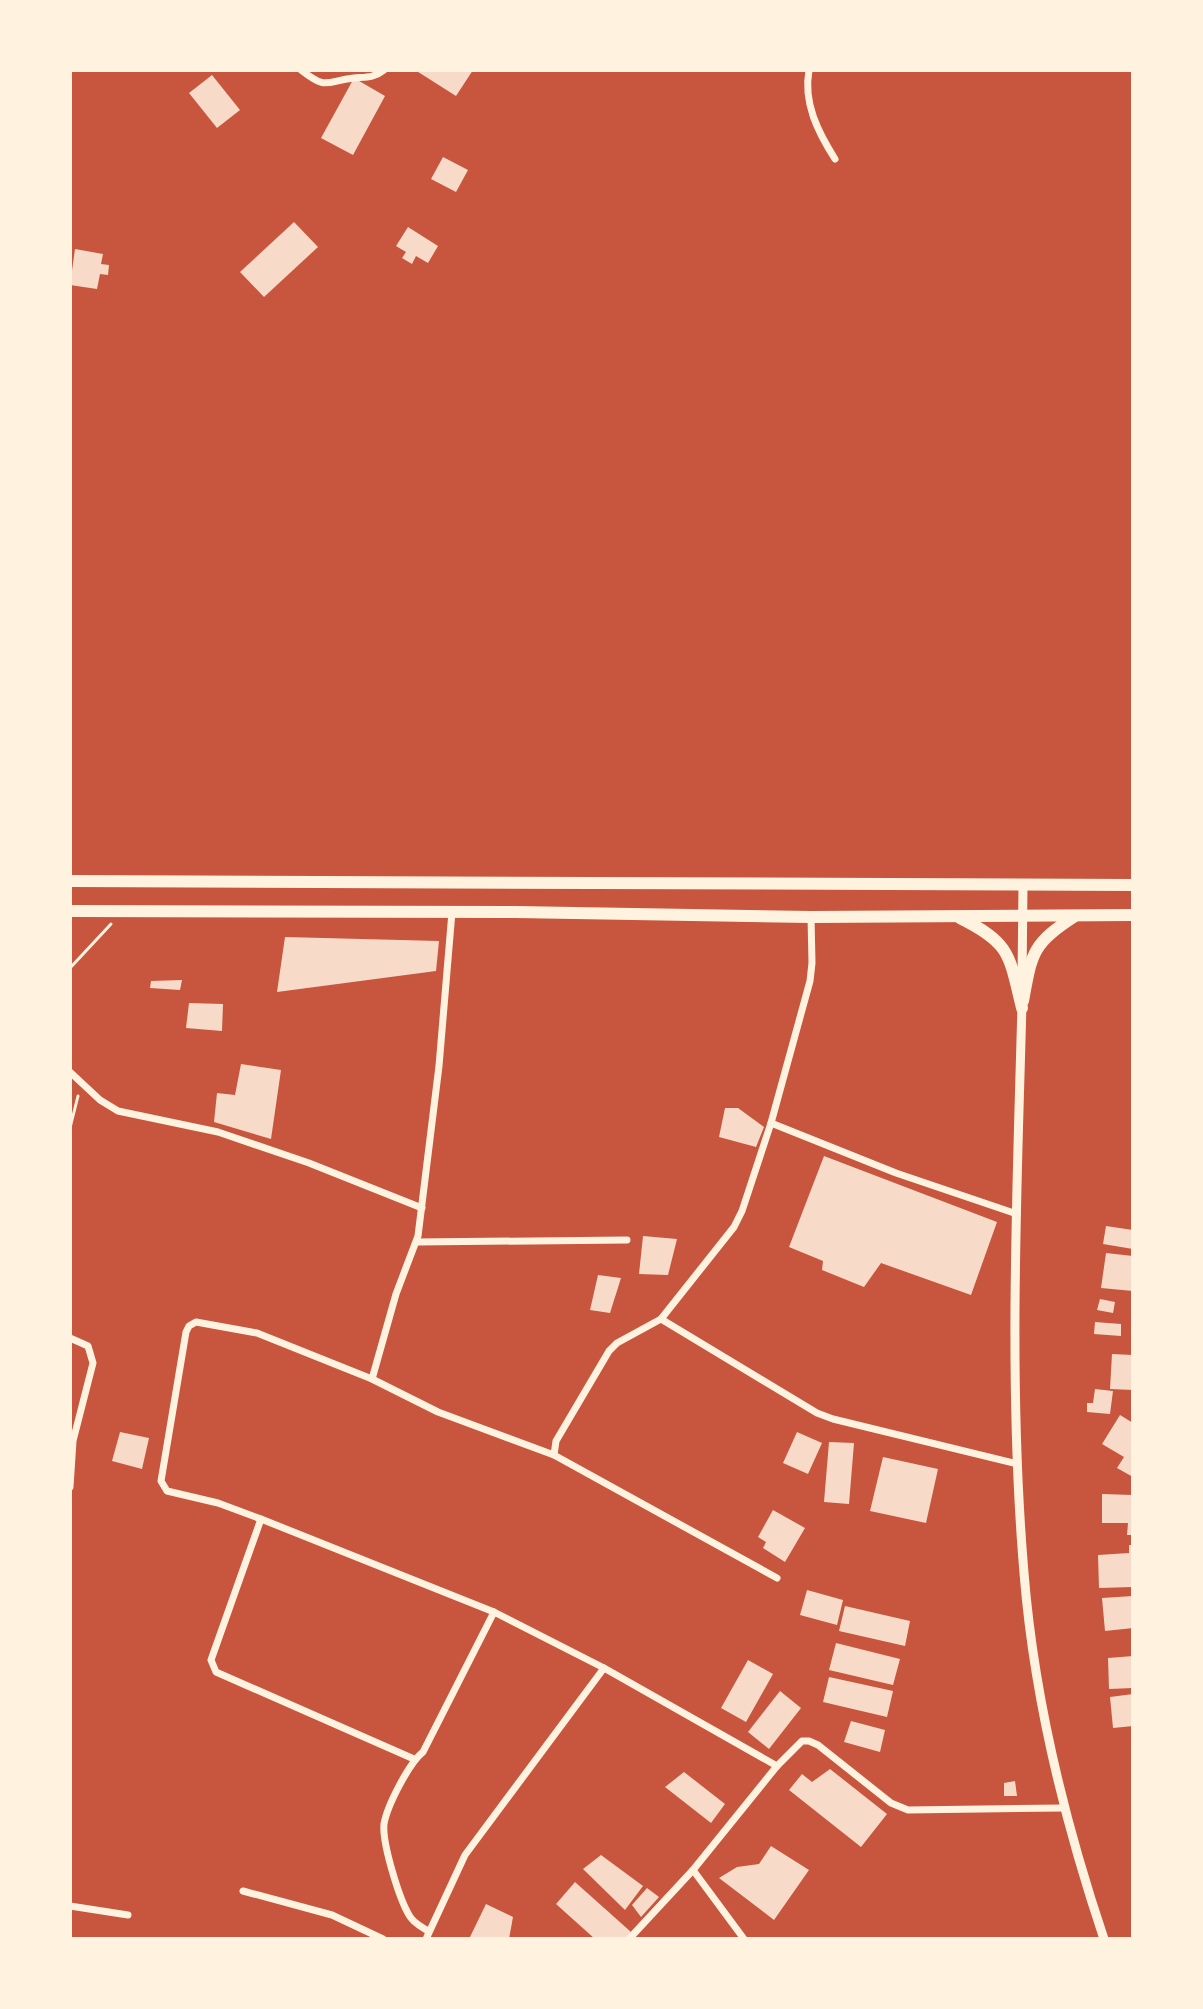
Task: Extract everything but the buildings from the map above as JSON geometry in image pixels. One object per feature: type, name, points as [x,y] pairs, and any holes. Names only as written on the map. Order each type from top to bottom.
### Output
[{"type":"main road","points":[[70,881],[1133,885]]},
{"type":"main road","points":[[70,911],[811,917],[1133,915]]},
{"type":"main road","points":[[957,916],[991,934],[1007,952],[1022,1008]]},
{"type":"main road","points":[[1022,1008],[1033,952],[1049,933],[1076,916]]},
{"type":"street","points":[[301,70],[316,81],[329,85],[354,78],[367,79],[384,70]]},
{"type":"street","points":[[809,70],[809,105],[821,137],[835,159]]},
{"type":"street","points":[[1023,884],[1017,1214],[1018,1464],[1024,1575],[1041,1699],[1063,1808],[1104,1939]]},
{"type":"street","points":[[372,1379],[396,1294],[417,1242],[439,1066],[452,912]]},
{"type":"street","points":[[554,1455],[556,1441],[609,1351],[617,1343],[661,1319],[738,1220],[771,1123],[810,981],[811,917]]},
{"type":"street","points":[[70,1072],[100,1100],[118,1111],[218,1132],[309,1163],[422,1208]]},
{"type":"street","points":[[771,1123],[896,1173],[1017,1214]]},
{"type":"street","points":[[417,1242],[627,1240]]},
{"type":"street","points":[[661,1319],[817,1413],[1018,1464]]},
{"type":"street","points":[[777,1578],[554,1455],[438,1412],[372,1379],[257,1333],[196,1322],[189,1326],[163,1467],[163,1487],[167,1491],[218,1503],[494,1612],[604,1668],[777,1766]]},
{"type":"street","points":[[70,1338],[88,1346],[93,1363],[73,1441],[70,1487]]},
{"type":"street","points":[[261,1519],[211,1660],[216,1672],[414,1759]]},
{"type":"street","points":[[494,1612],[423,1752],[414,1759],[386,1815],[384,1835],[409,1916],[427,1935],[465,1855],[604,1668]]},
{"type":"street","points":[[629,1939],[693,1870],[777,1766],[802,1741],[809,1741],[901,1808],[1063,1808]]},
{"type":"street","points":[[693,1870],[744,1939]]},
{"type":"street","points":[[243,1891],[332,1915],[383,1939]]},
{"type":"street","points":[[70,1906],[128,1915]]},
{"type":"path","points":[[70,968],[123,911]]},
{"type":"path","points":[[70,1128],[81,1083]]}]
